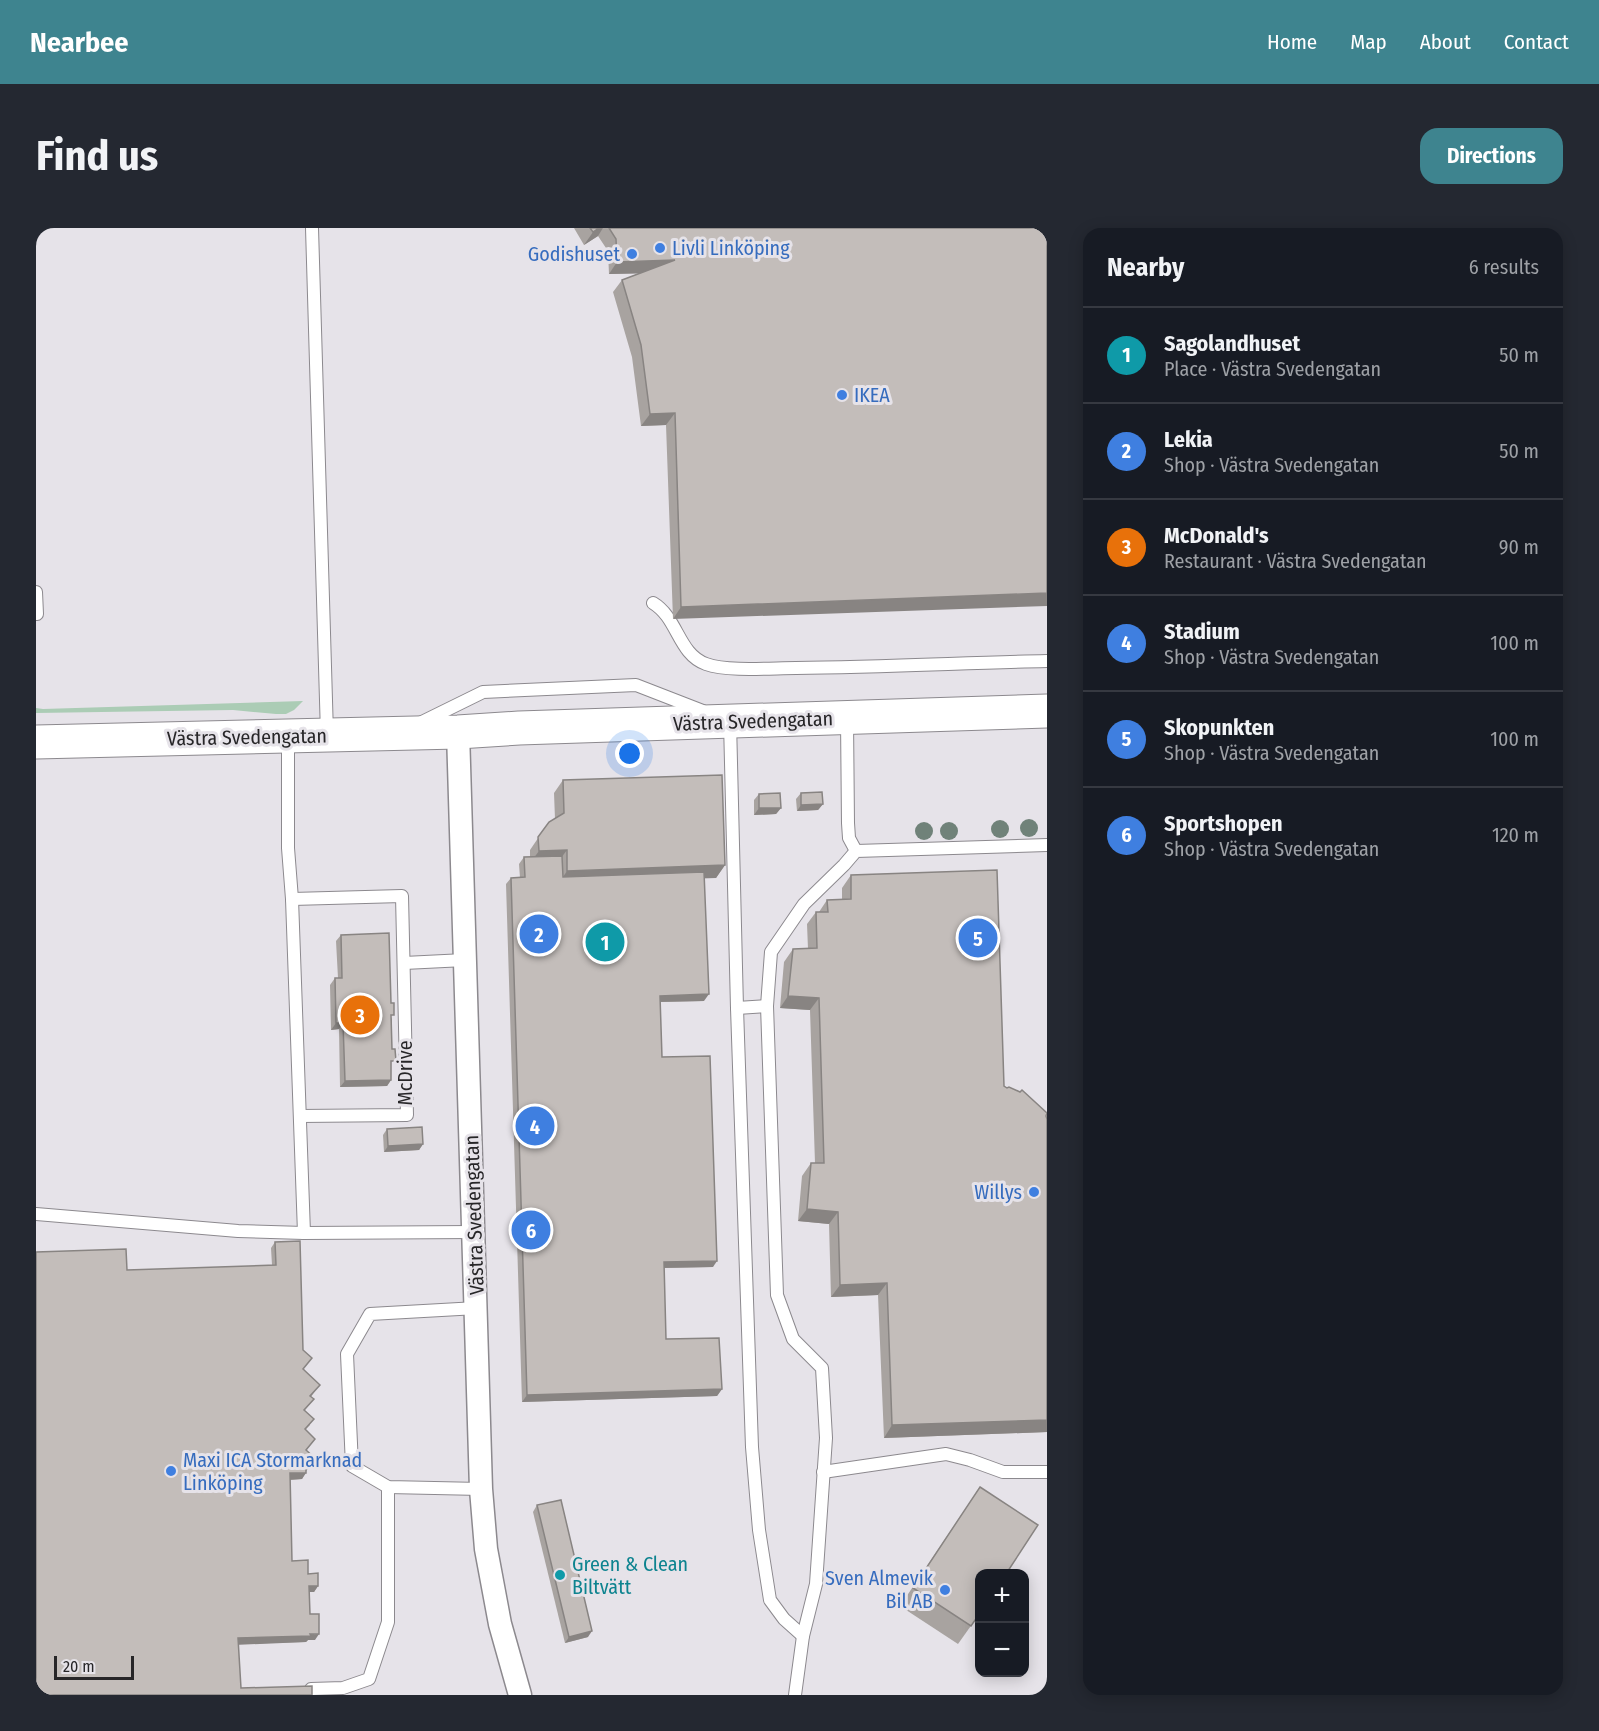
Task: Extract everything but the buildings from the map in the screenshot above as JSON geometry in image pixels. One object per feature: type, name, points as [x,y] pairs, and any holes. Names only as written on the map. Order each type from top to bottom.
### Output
[{"type":"street","name":"Västra Svedengatan","points":[[36,742],[458,732],[519,728],[1047,711]]},
{"type":"street","name":"Västra Svedengatan","points":[[458,732],[482,1489],[486,1549],[500,1624],[520,1695]]},
{"type":"lane","points":[[312,228],[327,735]]},
{"type":"lane","points":[[36,592],[37,614]]},
{"type":"lane","points":[[653,603],[669,616],[686,648],[695,657],[704,663],[716,666],[828,667],[1047,660]]},
{"type":"lane","points":[[401,733],[483,692],[636,685],[730,722],[737,1008],[753,1447],[759,1530],[771,1600],[784,1619],[803,1636]]},
{"type":"lane","points":[[847,717],[849,838],[856,851]]},
{"type":"lane","points":[[288,736],[288,829],[304,1233]]},
{"type":"lane","points":[[795,1695],[803,1636],[816,1584],[826,1438],[822,1368],[793,1340],[777,1295],[767,1006],[771,952],[804,904],[856,851],[1047,845]]},
{"type":"lane","points":[[292,900],[402,896],[404,963],[465,960]]},
{"type":"lane","name":"McDrive","points":[[300,1116],[407,1115],[404,963]]},
{"type":"lane","points":[[737,1008],[767,1006]]},
{"type":"lane","points":[[36,1214],[215,1229],[304,1233],[474,1232]]},
{"type":"lane","points":[[477,1308],[370,1314],[347,1354],[352,1466],[388,1486],[482,1489]]},
{"type":"lane","points":[[823,1472],[946,1454],[1003,1472],[1047,1472]]},
{"type":"lane","points":[[311,1689],[344,1688],[369,1679],[388,1622],[388,1486]]},
{"type":"green space","points":[[303,701],[286,714],[233,710],[36,713],[36,708]]},
{"type":"place","name":"Livli Linköping","points":[[660,248]]},
{"type":"place","name":"Godishuset","points":[[632,254]]},
{"type":"place","name":"IKEA","points":[[842,395]]},
{"type":"place","name":"Lekia","points":[[539,934]]},
{"type":"place","name":"Skopunkten","points":[[978,938]]},
{"type":"place","name":"Sagolandhuset","points":[[605,942]]},
{"type":"place","name":"McDonald's","points":[[360,1015]]},
{"type":"place","name":"Stadium","points":[[535,1126]]},
{"type":"place","name":"Willys","points":[[1034,1192]]},
{"type":"place","name":"Sportshopen","points":[[531,1230]]},
{"type":"place","name":"Maxi ICA Stormarknad Linköping","points":[[171,1471]]},
{"type":"place","name":"Green & Clean Biltvätt","points":[[560,1575]]},
{"type":"place","name":"Sven Almevik Bil AB","points":[[945,1590]]}]
